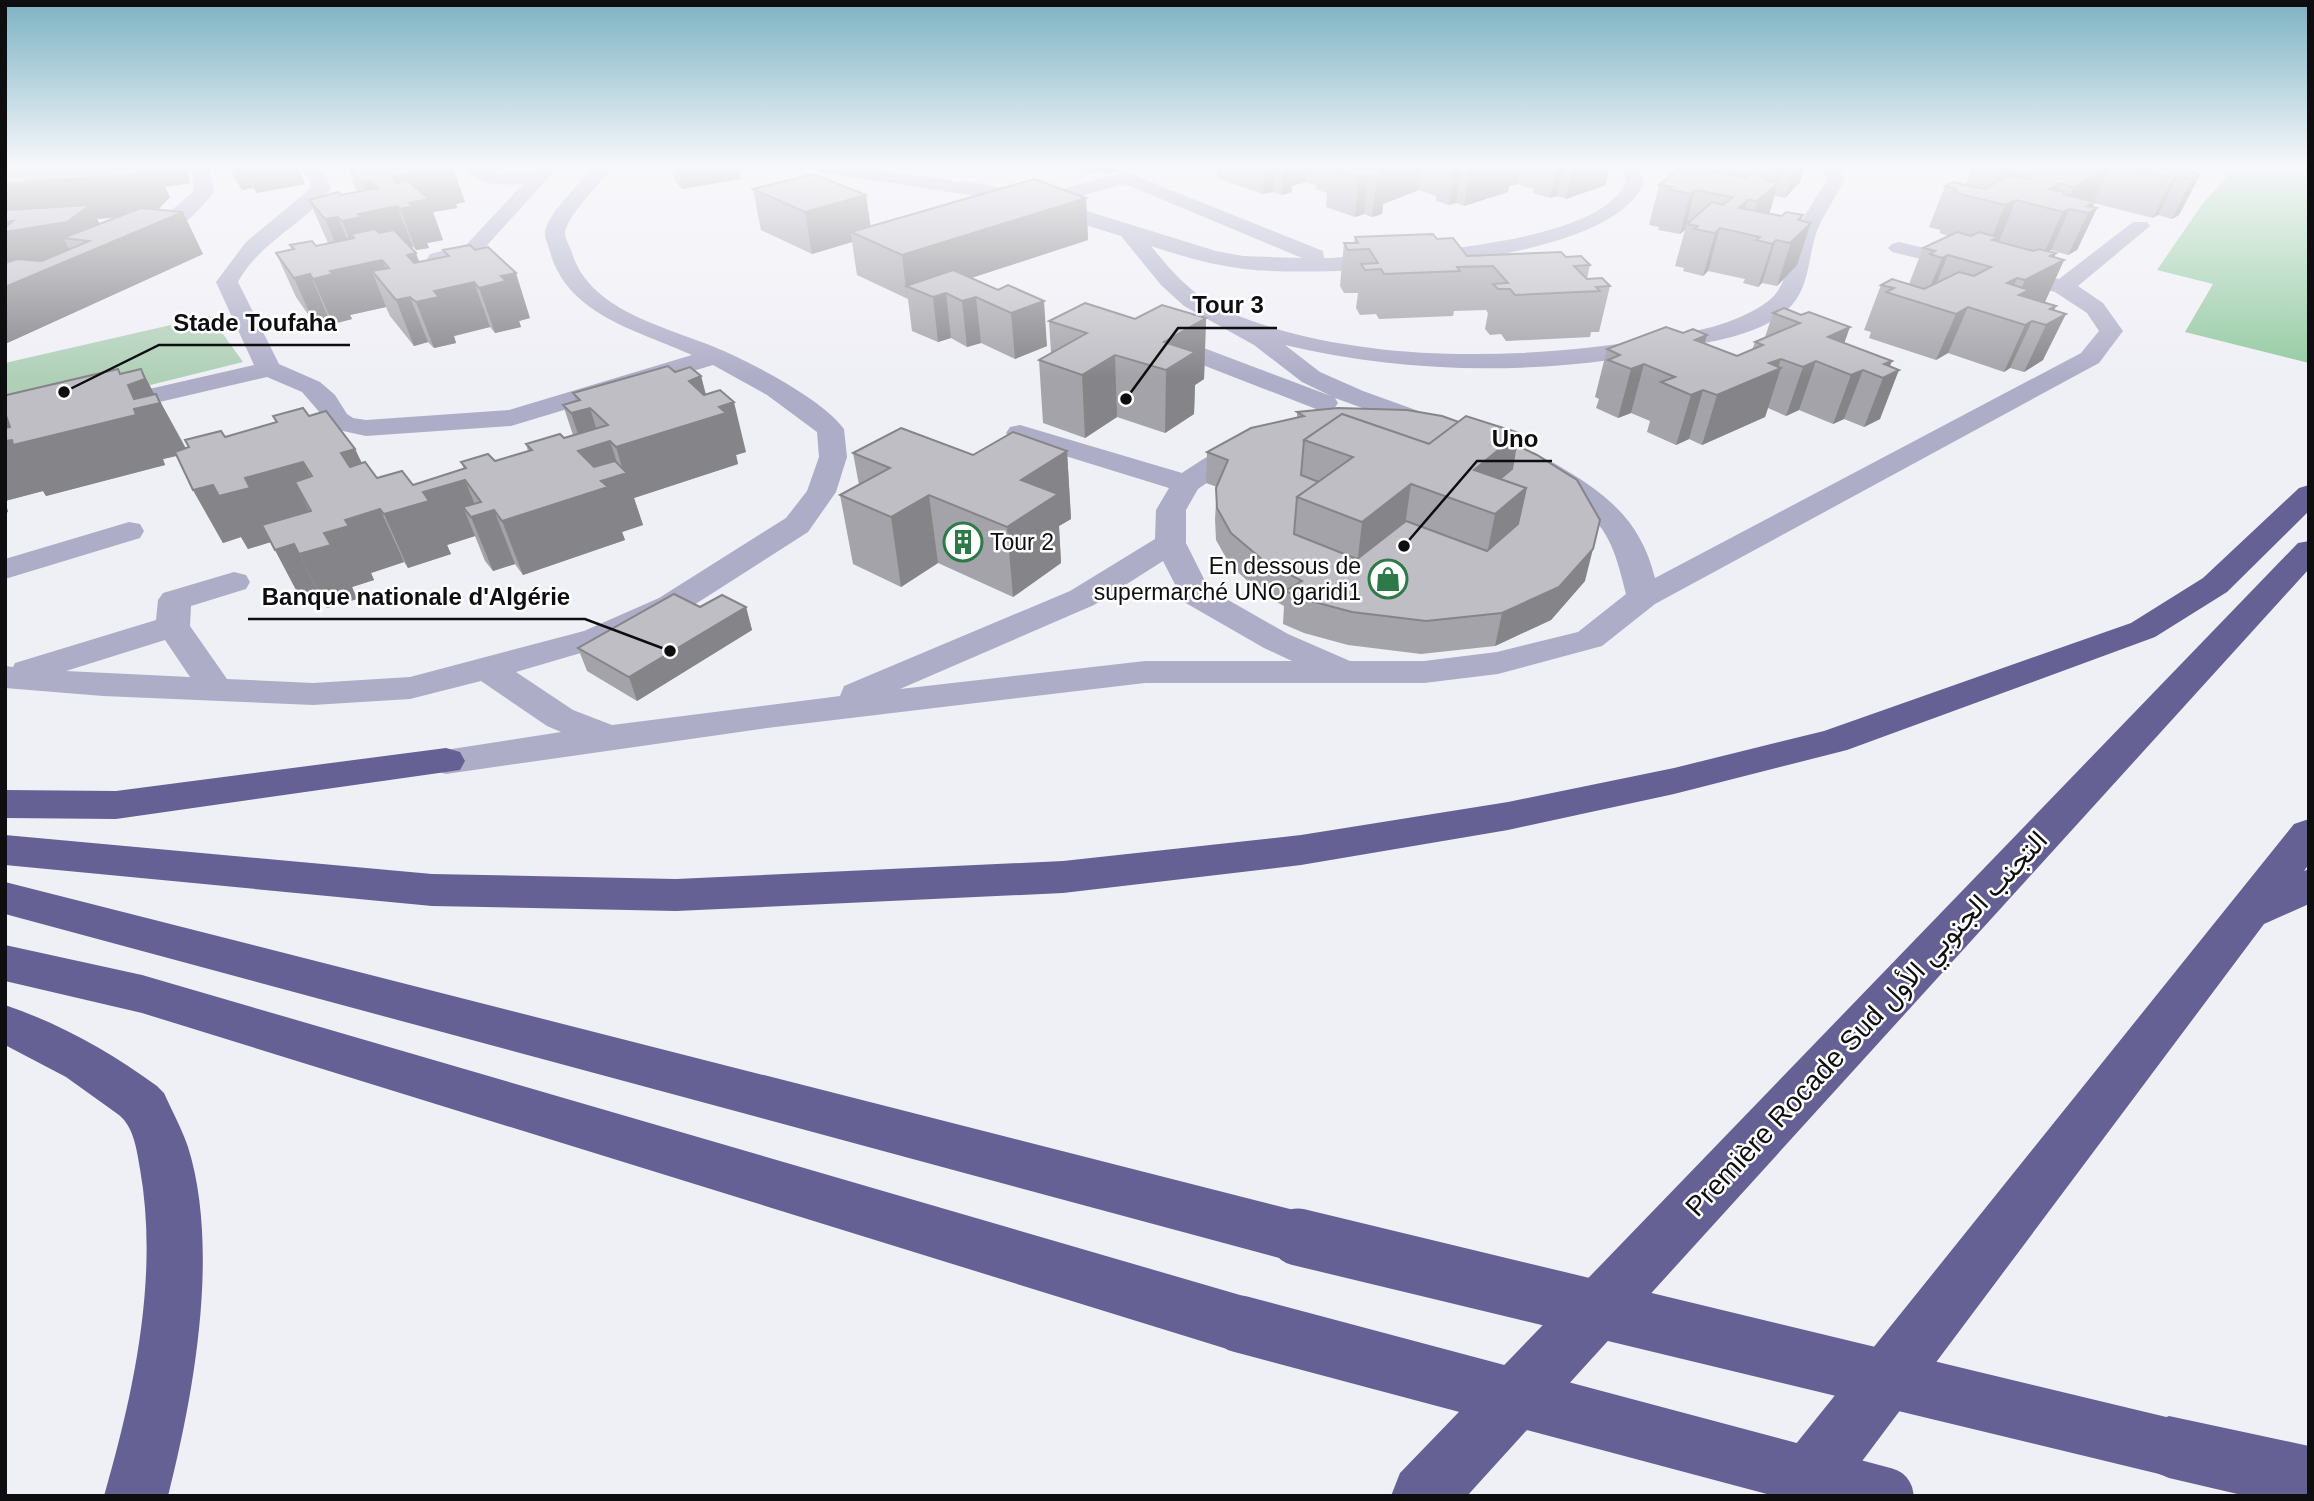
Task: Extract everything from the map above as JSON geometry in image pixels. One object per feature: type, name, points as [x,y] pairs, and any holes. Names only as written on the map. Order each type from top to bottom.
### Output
[{"type":"highway","points":[[5,850],[432,890],[676,895],[1063,877],[1301,850],[1508,816],[1674,781],[1847,737],[2143,630],[2215,585],[2309,494]]},
{"type":"highway","name":"Première Rocade Sud التجنب الجنوبي الأول","points":[[1423,1496],[2309,550]]},
{"type":"highway","points":[[5,804],[116,805],[446,761]]},
{"type":"highway","points":[[1796,1496],[2309,834]]},
{"type":"highway","points":[[2249,912],[2309,885]]},
{"type":"highway","points":[[5,898],[1298,1237],[2309,1479]]},
{"type":"highway","points":[[5,963],[142,994],[1240,1324],[1885,1496]]},
{"type":"highway","points":[[5,1025],[29,1033],[96,1069],[145,1107],[168,1163],[175,1223],[169,1333],[147,1461],[136,1496]]},
{"type":"street","points":[[122,245],[145,238]]},
{"type":"street","points":[[266,238],[234,268],[227,282],[269,369]]},
{"type":"street","points":[[438,259],[474,248],[482,238]]},
{"type":"street","points":[[7,677],[103,685],[313,694],[410,688],[596,638],[671,605],[797,525],[821,492],[832,457],[830,429],[800,402],[715,356],[610,313],[583,291],[566,267],[556,238]]},
{"type":"street","points":[[1134,238],[1184,296],[1263,340],[1311,377],[1354,397],[1464,440]]},
{"type":"street","points":[[1146,238],[1244,262],[1333,263],[1387,262],[1473,253],[1544,238]]},
{"type":"street","points":[[1272,238],[1333,263]]},
{"type":"street","points":[[1216,316],[1258,331],[1309,343],[1362,352],[1437,358],[1570,358],[1650,348],[1711,335],[1749,323],[1779,306],[1793,281],[1805,238]]},
{"type":"street","points":[[2063,287],[2125,238]]},
{"type":"street","points":[[446,761],[605,737],[1145,672],[1424,672],[1498,663],[1590,639],[1643,597],[2090,358],[2111,331],[2095,308],[2063,287],[1899,248]]},
{"type":"street","points":[[1184,296],[1244,262]]},
{"type":"street","points":[[1163,341],[1343,410],[1408,416]]},
{"type":"street","points":[[5,430],[269,369],[309,385],[320,393],[338,422],[344,426],[366,428],[511,418],[715,356]]},
{"type":"street","points":[[1020,433],[1186,484]]},
{"type":"street","points":[[1284,437],[1221,460],[1186,484],[1171,510],[1170,542],[1196,595],[1276,641],[1348,674]]},
{"type":"street","points":[[1604,628],[1614,590],[1617,559],[1590,515],[1558,486],[1512,458],[1538,466],[1572,486],[1602,510],[1626,539],[1643,597]]},
{"type":"street","points":[[5,569],[129,531]]},
{"type":"street","points":[[813,713],[1082,598],[1170,542]]},
{"type":"street","points":[[216,690],[173,626],[175,600],[234,582]]},
{"type":"street","points":[[7,677],[173,626]]},
{"type":"street","points":[[488,669],[559,719],[605,737]]},
{"type":"green space","points":[[2179,238],[2309,238],[2309,363],[2185,332],[2213,284],[2157,270]]},
{"type":"green space","points":[[210,316],[243,362],[5,421],[5,363]]},
{"type":"building","points":[[63,238],[121,238],[5,287],[5,263],[17,259],[42,261],[89,241]]},
{"type":"building","points":[[354,238],[402,238],[416,253],[407,255],[414,263],[449,256],[443,250],[470,245],[475,250],[488,247],[516,273],[501,276],[506,281],[479,288],[474,282],[434,291],[439,297],[416,302],[410,297],[396,300],[372,271],[389,268],[382,260],[330,271],[333,274],[313,279],[310,274],[294,278],[276,253],[294,249],[290,245],[312,241],[316,246]]},
{"type":"building","points":[[864,238],[957,238],[902,255]]},
{"type":"building","points":[[1356,238],[1453,238],[1467,256],[1561,252],[1566,257],[1581,256],[1590,265],[1574,266],[1587,279],[1602,278],[1610,286],[1596,287],[1600,291],[1515,295],[1510,289],[1498,289],[1493,284],[1508,283],[1493,266],[1457,267],[1460,271],[1384,274],[1381,269],[1365,270],[1361,264],[1378,263],[1369,249],[1348,250],[1344,243],[1358,243]]},
{"type":"building","points":[[1795,238],[1790,243],[1776,240],[1772,244],[1756,240]]},
{"type":"building","points":[[1944,238],[1995,238],[1992,240],[2033,251],[2039,249],[2056,253],[2050,256],[2064,260],[2025,280],[2017,278],[2007,283],[2029,290],[2019,295],[2056,306],[2050,309],[2066,314],[2046,325],[2032,321],[2025,325],[1968,307],[1956,314],[1886,292],[1894,288],[1881,285],[1892,279],[1924,289],[1959,272],[1974,276],[1991,267],[1948,255],[1942,258],[1930,254],[1935,251],[1923,248]]},
{"type":"building","points":[[953,270],[998,290],[1008,285],[1044,301],[1011,313],[976,297],[962,301],[946,293],[933,297],[906,286]]},
{"type":"building","points":[[1085,303],[1135,319],[1162,305],[1206,318],[1164,342],[1195,352],[1166,370],[1115,355],[1082,375],[1039,360],[1087,333],[1049,321]]},
{"type":"building","points":[[1784,308],[1801,315],[1809,312],[1850,327],[1828,337],[1892,361],[1884,364],[1899,370],[1883,378],[1863,370],[1851,375],[1816,361],[1803,367],[1781,359],[1769,363],[1781,368],[1717,395],[1703,390],[1691,395],[1661,382],[1675,377],[1644,364],[1631,369],[1608,360],[1620,355],[1607,349],[1666,327],[1683,333],[1693,329],[1707,335],[1695,340],[1737,356],[1763,345],[1755,342],[1800,323],[1773,313]]},
{"type":"building","points":[[668,366],[675,372],[690,367],[701,376],[689,381],[704,395],[720,390],[734,402],[719,407],[726,413],[616,447],[610,441],[578,451],[594,467],[615,461],[627,473],[601,481],[608,487],[502,521],[494,510],[471,517],[463,507],[481,502],[465,480],[423,492],[429,501],[384,514],[380,509],[345,520],[349,526],[324,533],[331,545],[299,554],[294,544],[275,550],[262,525],[311,511],[295,482],[312,476],[303,462],[245,478],[250,488],[219,496],[213,485],[193,490],[175,452],[189,447],[185,440],[221,431],[225,437],[277,422],[273,416],[303,408],[309,416],[326,411],[355,449],[341,453],[350,467],[365,462],[377,478],[402,471],[413,485],[466,468],[461,462],[488,454],[495,461],[532,450],[526,444],[560,434],[564,438],[608,425],[590,408],[571,413],[563,405],[580,400],[573,393]]},
{"type":"building","points":[[118,369],[120,374],[141,369],[145,379],[128,385],[134,399],[156,394],[160,403],[134,409],[136,415],[13,445],[12,440],[5,441],[5,428],[10,427],[5,413],[7,395]]},
{"type":"building","points":[[1338,408],[1407,410],[1459,422],[1429,444],[1342,414],[1304,440],[1301,475],[1319,482],[1297,497],[1294,534],[1357,559],[1406,521],[1487,551],[1518,524],[1526,488],[1500,479],[1512,469],[1516,445],[1577,480],[1600,520],[1593,549],[1559,587],[1502,613],[1426,621],[1352,612],[1285,591],[1302,581],[1264,561],[1231,533],[1217,508],[1216,488],[1228,460],[1207,452],[1251,428],[1304,416],[1297,412]]},
{"type":"building","points":[[1342,414],[1429,444],[1466,416],[1519,433],[1474,470],[1526,488],[1495,514],[1411,484],[1362,522],[1297,497],[1353,457],[1304,440]]},
{"type":"building","points":[[901,428],[973,455],[1013,432],[1067,451],[1021,480],[1058,494],[1007,527],[929,495],[891,517],[840,495],[890,468],[853,453]]},
{"type":"building","points":[[674,594],[700,607],[722,595],[746,607],[629,677],[578,648]]},
{"type":"place","name":"Stade Toufaha","points":[[64,392]]},
{"type":"place","name":"Tour 3","points":[[1126,399]]},
{"type":"place","name":"Tour 2","points":[[963,542]]},
{"type":"place","name":"Uno","points":[[1404,546]]},
{"type":"place","name":"En dessous de supermarché UNO garidi1","points":[[1388,579]]},
{"type":"place","name":"Banque nationale d'Algérie","points":[[670,651]]}]
